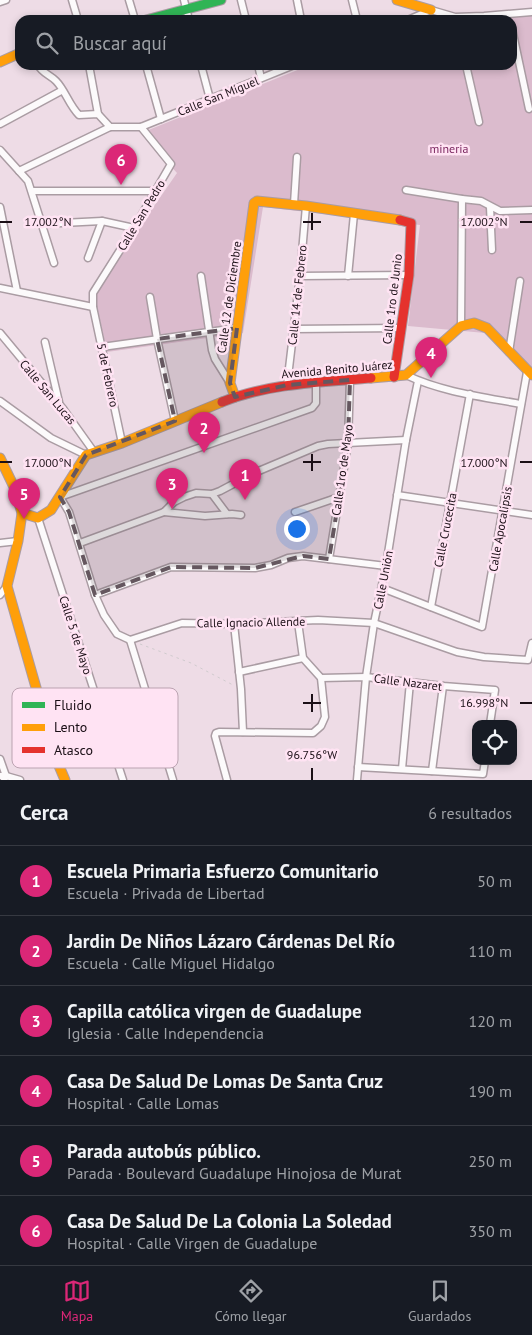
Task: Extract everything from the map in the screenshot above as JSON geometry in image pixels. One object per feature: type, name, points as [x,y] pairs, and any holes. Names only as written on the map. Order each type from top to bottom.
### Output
[{"type":"street","points":[[0,2],[6,0]]},
{"type":"street","points":[[72,0],[76,15]]},
{"type":"street","points":[[129,0],[133,15]]},
{"type":"street","points":[[159,15],[185,5],[222,0]]},
{"type":"street","points":[[241,0],[245,15]]},
{"type":"street","points":[[296,0],[300,15]]},
{"type":"street","points":[[352,0],[356,15]]},
{"type":"street","points":[[397,0],[418,3],[446,15]]},
{"type":"street","points":[[420,15],[431,10]]},
{"type":"street","points":[[517,15],[532,12]]},
{"type":"street","points":[[517,53],[529,109]]},
{"type":"street","points":[[0,62],[15,55]]},
{"type":"street","points":[[40,70],[57,82],[61,91],[79,115],[98,114]]},
{"type":"street","points":[[90,70],[98,114],[110,126]]},
{"type":"street","points":[[147,70],[161,119]]},
{"type":"street","points":[[202,70],[210,99]]},
{"type":"street","points":[[259,70],[261,78]]},
{"type":"street","name":"Calle San Miguel","points":[[141,127],[281,70]]},
{"type":"street","points":[[467,70],[479,122]]},
{"type":"street","points":[[0,124],[61,91]]},
{"type":"street","points":[[19,171],[110,126],[141,127]]},
{"type":"street","name":"Calle San Pedro","points":[[93,307],[92,293],[134,228],[171,164],[141,127]]},
{"type":"street","points":[[0,150],[28,181],[54,263]]},
{"type":"street","points":[[297,157],[294,204],[354,214],[348,276]]},
{"type":"street","points":[[406,190],[462,200],[481,201],[500,211],[532,210]]},
{"type":"street","points":[[32,191],[156,191]]},
{"type":"street","points":[[462,200],[461,326],[474,323],[488,328],[530,374]]},
{"type":"street","name":"Calle 12 de Diciembre","points":[[235,398],[230,383],[254,203],[257,201],[294,204]]},
{"type":"street","name":"Calle 14 de Febrero","points":[[288,385],[306,206]]},
{"type":"street","points":[[490,206],[492,250]]},
{"type":"street","points":[[0,208],[17,291]]},
{"type":"street","name":"Calle 1ro de Junio","points":[[354,214],[411,223],[409,275],[394,378]]},
{"type":"street","points":[[42,224],[102,221],[134,228]]},
{"type":"street","points":[[88,258],[102,221]]},
{"type":"street","points":[[300,276],[409,275]]},
{"type":"street","points":[[201,276],[208,332],[215,359],[230,383]]},
{"type":"street","points":[[509,352],[520,281]]},
{"type":"street","points":[[0,288],[93,307]]},
{"type":"street","points":[[150,296],[157,339],[175,421]]},
{"type":"street","name":"5 de Febrero","points":[[93,307],[122,443]]},
{"type":"street","name":"Avenida Benito Juárez","points":[[90,454],[235,398],[288,385],[394,378],[406,375],[461,326]]},
{"type":"street","points":[[102,347],[237,328]]},
{"type":"street","points":[[293,330],[401,328]]},
{"type":"street","name":"Calle San Lucas","points":[[0,333],[78,428],[90,454]]},
{"type":"street","points":[[45,342],[60,404]]},
{"type":"street","name":"Calle Apocalipsis","points":[[431,607],[482,627],[521,404],[530,374]]},
{"type":"street","points":[[406,375],[418,381],[521,404]]},
{"type":"street","name":"Calle 1ro de Mayo","points":[[329,559],[348,443],[350,380]]},
{"type":"street","name":"Calle Unión","points":[[357,780],[366,677],[374,623],[386,566],[406,440],[418,381]]},
{"type":"street","points":[[60,497],[312,408],[316,404],[316,382]]},
{"type":"street","name":"Calle Crucecita","points":[[431,607],[470,394]]},
{"type":"street","points":[[0,401],[51,438],[90,454],[51,510],[38,518],[22,513]]},
{"type":"street","points":[[80,544],[164,512],[174,502],[184,497],[196,493],[212,494],[254,473],[318,446],[406,440]]},
{"type":"street","points":[[0,458],[14,488],[22,513],[18,541],[7,586],[0,595]]},
{"type":"street","points":[[0,470],[14,488]]},
{"type":"street","points":[[212,494],[227,514]]},
{"type":"street","points":[[397,495],[532,515]]},
{"type":"street","points":[[60,497],[69,512],[95,595],[104,615],[117,634],[130,640],[145,688]]},
{"type":"street","points":[[296,512],[339,497]]},
{"type":"street","points":[[164,512],[205,516],[241,515]]},
{"type":"street","name":"Calle 5 de Mayo","points":[[38,518],[93,688]]},
{"type":"street","points":[[0,543],[18,541]]},
{"type":"street","points":[[95,595],[171,567],[255,568],[271,565],[288,558],[303,556],[386,566]]},
{"type":"street","points":[[7,586],[36,688]]},
{"type":"street","points":[[382,588],[431,607]]},
{"type":"street","name":"Calle Ignacio Allende","points":[[130,640],[182,623],[234,624],[318,620],[374,623],[457,652],[484,657],[528,660],[532,647]]},
{"type":"street","points":[[227,780],[215,736],[216,733],[313,734],[321,726],[325,717],[321,678],[302,658],[298,622]]},
{"type":"street","points":[[234,624],[241,689],[243,732]]},
{"type":"street","points":[[239,672],[302,658]]},
{"type":"street","name":"Calle Nazaret","points":[[321,678],[366,677],[495,690],[491,720]]},
{"type":"street","points":[[402,769],[410,682]]},
{"type":"street","points":[[432,771],[443,686]]},
{"type":"street","points":[[0,759],[3,777],[20,780]]},
{"type":"street","points":[[358,766],[483,774],[484,765]]},
{"type":"street","points":[[60,768],[65,780]]},
{"type":"street","name":"Calle 5 de Mayo","points":[[119,768],[123,780]]},
{"type":"street","points":[[169,768],[173,780]]},
{"type":"path","points":[[130,640],[191,663],[241,689]]},
{"type":"highlighted area","points":[[237,328],[230,383],[235,397],[287,385],[350,380],[348,443],[329,559],[303,556],[255,568],[171,567],[95,595],[69,512],[60,497],[86,455],[175,421],[157,339]]},
{"type":"green space","name":"mineria","points":[[532,15],[532,375],[496,334],[408,326],[420,225],[263,207],[243,333],[107,352],[94,293],[177,173],[141,133],[298,70],[517,70],[517,17]]},
{"type":"traffic: fast","points":[[165,15],[221,0]]},
{"type":"traffic: slow","points":[[397,0],[431,10]]},
{"type":"traffic: slow","points":[[0,62],[15,55]]},
{"type":"traffic: slow","points":[[235,397],[230,383],[254,203],[257,201],[306,206],[400,220]]},
{"type":"traffic: slow","points":[[371,378],[406,375],[461,326],[474,323],[487,328],[532,375]]},
{"type":"traffic: slow","points":[[22,513],[38,518],[51,510],[86,455],[122,443],[222,402]]},
{"type":"traffic: slow","points":[[0,458],[14,487],[22,513],[18,541],[7,586],[36,688]]},
{"type":"traffic: slow","points":[[60,768],[65,780]]},
{"type":"traffic: jam","points":[[394,377],[409,275],[411,223],[400,220]]},
{"type":"traffic: jam","points":[[222,402],[277,387],[371,378]]},
{"type":"place","name":"Casa De Salud De La Colonia La Soledad","points":[[121,185]]},
{"type":"place","name":"Casa De Salud De Lomas De Santa Cruz","points":[[431,378]]},
{"type":"place","name":"Jardin De Niños Lázaro Cárdenas Del Río","points":[[204,453]]},
{"type":"place","name":"Escuela Primaria Esfuerzo Comunitario","points":[[245,500]]},
{"type":"place","name":"Capilla católica virgen de Guadalupe","points":[[172,509]]},
{"type":"place","name":"Parada autobús público.","points":[[24,519]]}]
